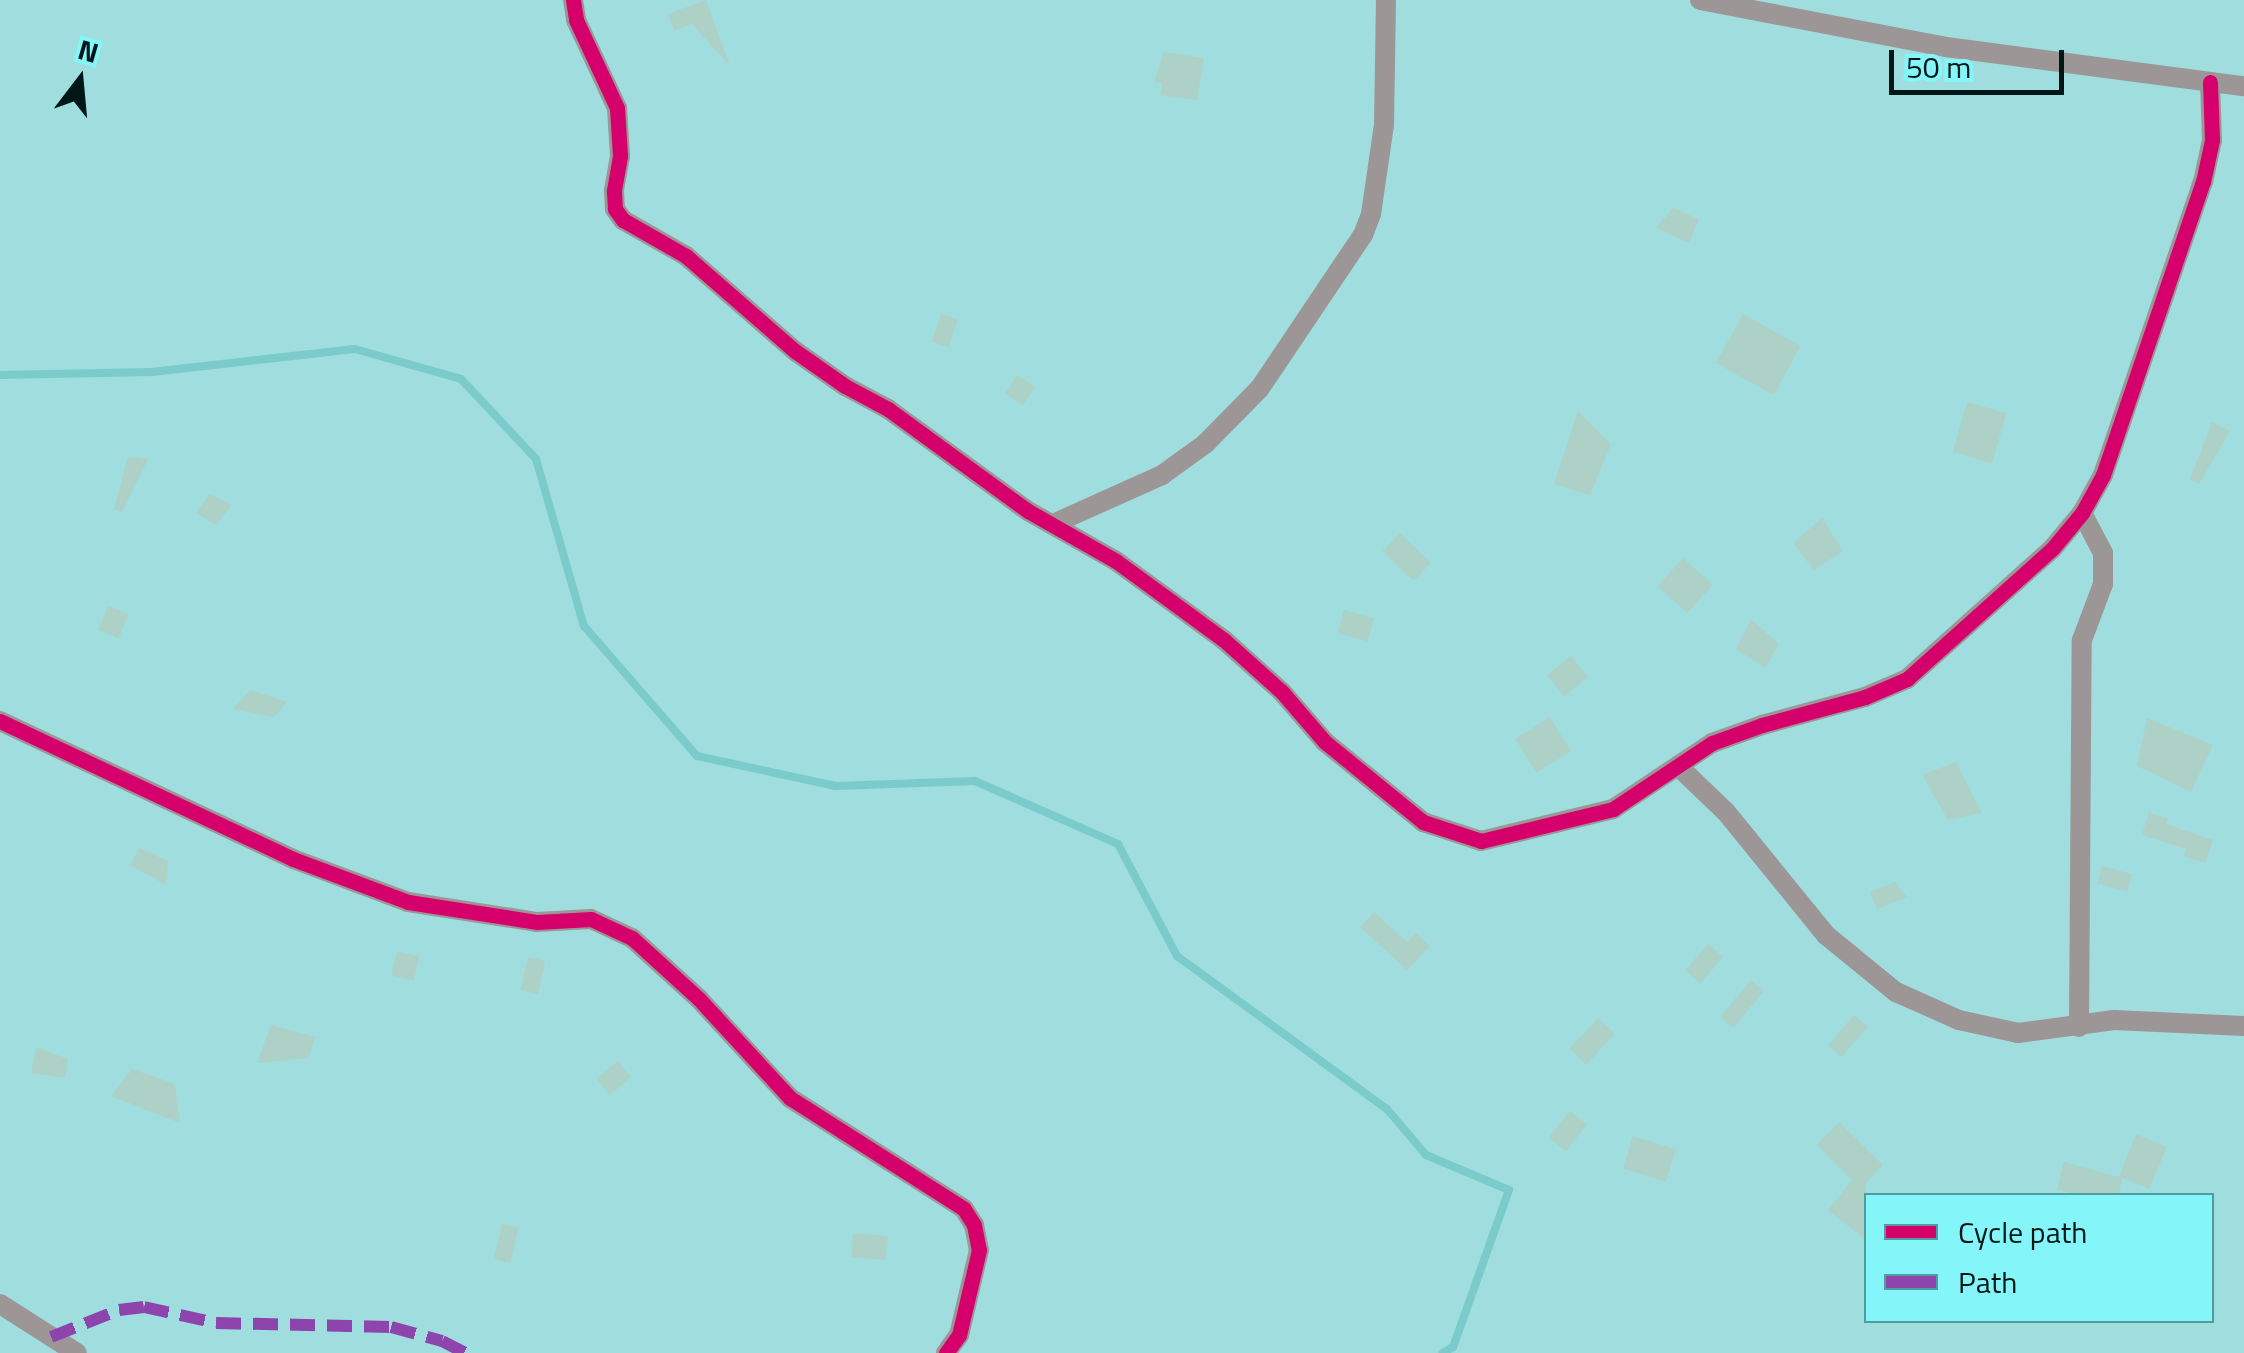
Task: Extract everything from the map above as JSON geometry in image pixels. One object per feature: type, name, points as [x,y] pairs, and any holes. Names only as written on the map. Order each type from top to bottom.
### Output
[{"type":"street","points":[[573,0],[576,20],[617,108],[620,156],[614,191],[615,209],[623,220],[686,256],[796,351],[845,386],[888,409],[1028,511],[1116,561],[1224,640],[1282,692],[1324,742],[1424,822],[1481,841],[1613,809],[1712,743],[1762,724],[1865,698],[1908,678],[2052,549],[2082,513],[2103,475],[2204,182],[2212,140],[2210,82]]},
{"type":"street","points":[[1053,524],[1162,475],[1205,444],[1260,388],[1363,235],[1371,214],[1384,126],[1386,0]]},
{"type":"street","points":[[1700,0],[1946,47],[2244,86]]},
{"type":"street","points":[[2079,1026],[2082,640],[2103,584],[2103,553],[2082,513]]},
{"type":"street","points":[[0,720],[292,859],[408,902],[462,914],[537,922],[592,918],[632,938],[699,999],[790,1098],[964,1209],[974,1225],[979,1250],[958,1335],[946,1353]]},
{"type":"street","points":[[1678,766],[1726,812],[1826,935],[1896,992],[1958,1020],[2018,1033],[2114,1020],[2244,1026]]},
{"type":"street","points":[[0,1304],[77,1353]]},
{"type":"building","points":[[706,0],[728,64],[692,24],[674,31],[668,14]]},
{"type":"building","points":[[1164,52],[1204,58],[1197,100],[1160,95],[1162,83],[1154,82]]},
{"type":"building","points":[[1673,208],[1699,219],[1689,243],[1656,228]]},
{"type":"building","points":[[941,314],[958,320],[949,347],[932,341]]},
{"type":"building","points":[[1743,314],[1801,346],[1774,395],[1716,363]]},
{"type":"building","points":[[1017,375],[1035,387],[1023,406],[1005,393]]},
{"type":"building","points":[[1967,402],[2006,413],[1992,463],[1953,452]]},
{"type":"building","points":[[1578,411],[1611,444],[1590,495],[1554,484]]},
{"type":"building","points":[[2212,422],[2230,431],[2199,484],[2190,479]]},
{"type":"building","points":[[128,456],[148,459],[122,512],[114,509]]},
{"type":"building","points":[[210,494],[232,505],[216,525],[196,513]]},
{"type":"building","points":[[1822,518],[1843,551],[1814,570],[1793,543]]},
{"type":"building","points":[[1400,533],[1431,563],[1414,581],[1383,551]]},
{"type":"building","points":[[1683,558],[1713,585],[1687,613],[1658,586]]},
{"type":"building","points":[[108,606],[128,614],[119,638],[98,630]]},
{"type":"building","points":[[1344,610],[1374,618],[1368,641],[1338,633]]},
{"type":"building","points":[[1751,619],[1779,644],[1765,668],[1736,649]]},
{"type":"building","points":[[1571,656],[1588,677],[1564,696],[1547,676]]},
{"type":"building","points":[[250,690],[287,702],[274,717],[233,709]]},
{"type":"building","points":[[1550,717],[1571,751],[1536,773],[1515,739]]},
{"type":"building","points":[[2147,718],[2213,745],[2191,792],[2137,766]]},
{"type":"building","points":[[1956,762],[1982,813],[1948,820],[1922,775]]},
{"type":"building","points":[[2149,812],[2168,819],[2166,824],[2213,840],[2205,863],[2183,856],[2186,849],[2142,835]]},
{"type":"building","points":[[139,848],[168,861],[166,885],[130,865]]},
{"type":"building","points":[[2102,866],[2132,874],[2127,891],[2097,883]]},
{"type":"building","points":[[1895,882],[1907,897],[1877,909],[1870,892]]},
{"type":"building","points":[[1374,912],[1407,942],[1416,933],[1430,946],[1407,970],[1360,927]]},
{"type":"building","points":[[1708,944],[1723,957],[1700,984],[1685,970]]},
{"type":"building","points":[[397,951],[419,956],[414,981],[391,975]]},
{"type":"building","points":[[528,957],[546,961],[538,994],[520,990]]},
{"type":"building","points":[[1751,980],[1764,991],[1733,1028],[1720,1017]]},
{"type":"building","points":[[1854,1015],[1868,1027],[1841,1057],[1828,1045]]},
{"type":"building","points":[[1598,1018],[1615,1034],[1586,1064],[1569,1049]]},
{"type":"building","points":[[271,1025],[316,1037],[308,1058],[257,1063]]},
{"type":"building","points":[[36,1047],[68,1059],[65,1078],[31,1073]]},
{"type":"building","points":[[618,1061],[631,1077],[609,1095],[596,1079]]},
{"type":"building","points":[[132,1069],[175,1084],[180,1123],[111,1096]]},
{"type":"building","points":[[1570,1111],[1587,1125],[1566,1151],[1549,1137]]},
{"type":"building","points":[[1839,1122],[1883,1165],[1866,1183],[1864,1238],[1828,1210],[1852,1180],[1817,1145]]},
{"type":"building","points":[[2136,1134],[2167,1147],[2149,1189],[2122,1178],[2120,1193],[2071,1193],[2057,1189],[2064,1162],[2119,1177]]},
{"type":"building","points":[[1633,1136],[1676,1149],[1666,1182],[1623,1169]]},
{"type":"building","points":[[502,1224],[519,1228],[510,1263],[494,1259]]},
{"type":"building","points":[[853,1233],[888,1236],[886,1260],[851,1257]]},
{"type":"waterway","points":[[0,375],[152,372],[355,349],[461,379],[536,459],[584,626],[697,756],[836,786],[975,781],[1118,844],[1177,956],[1387,1109],[1426,1155],[1509,1190],[1453,1347],[1443,1353]]},
{"type":"marked path","points":[[51,1337],[119,1310],[144,1307],[216,1323],[391,1327],[442,1341],[466,1353]]},
{"type":"cycle path","points":[[573,0],[576,20],[617,108],[620,156],[614,191],[615,209],[623,220],[686,256],[795,351],[845,386],[888,409],[1028,511],[1116,561],[1224,640],[1282,692],[1325,742],[1423,822],[1481,841],[1613,809],[1712,743],[1865,697],[1907,679],[2052,549],[2082,513],[2103,475],[2203,182],[2212,140],[2210,82]]},
{"type":"cycle path","points":[[0,721],[293,859],[408,902],[537,922],[591,919],[632,938],[699,999],[790,1098],[964,1209],[974,1225],[979,1250],[959,1335],[946,1353]]}]
